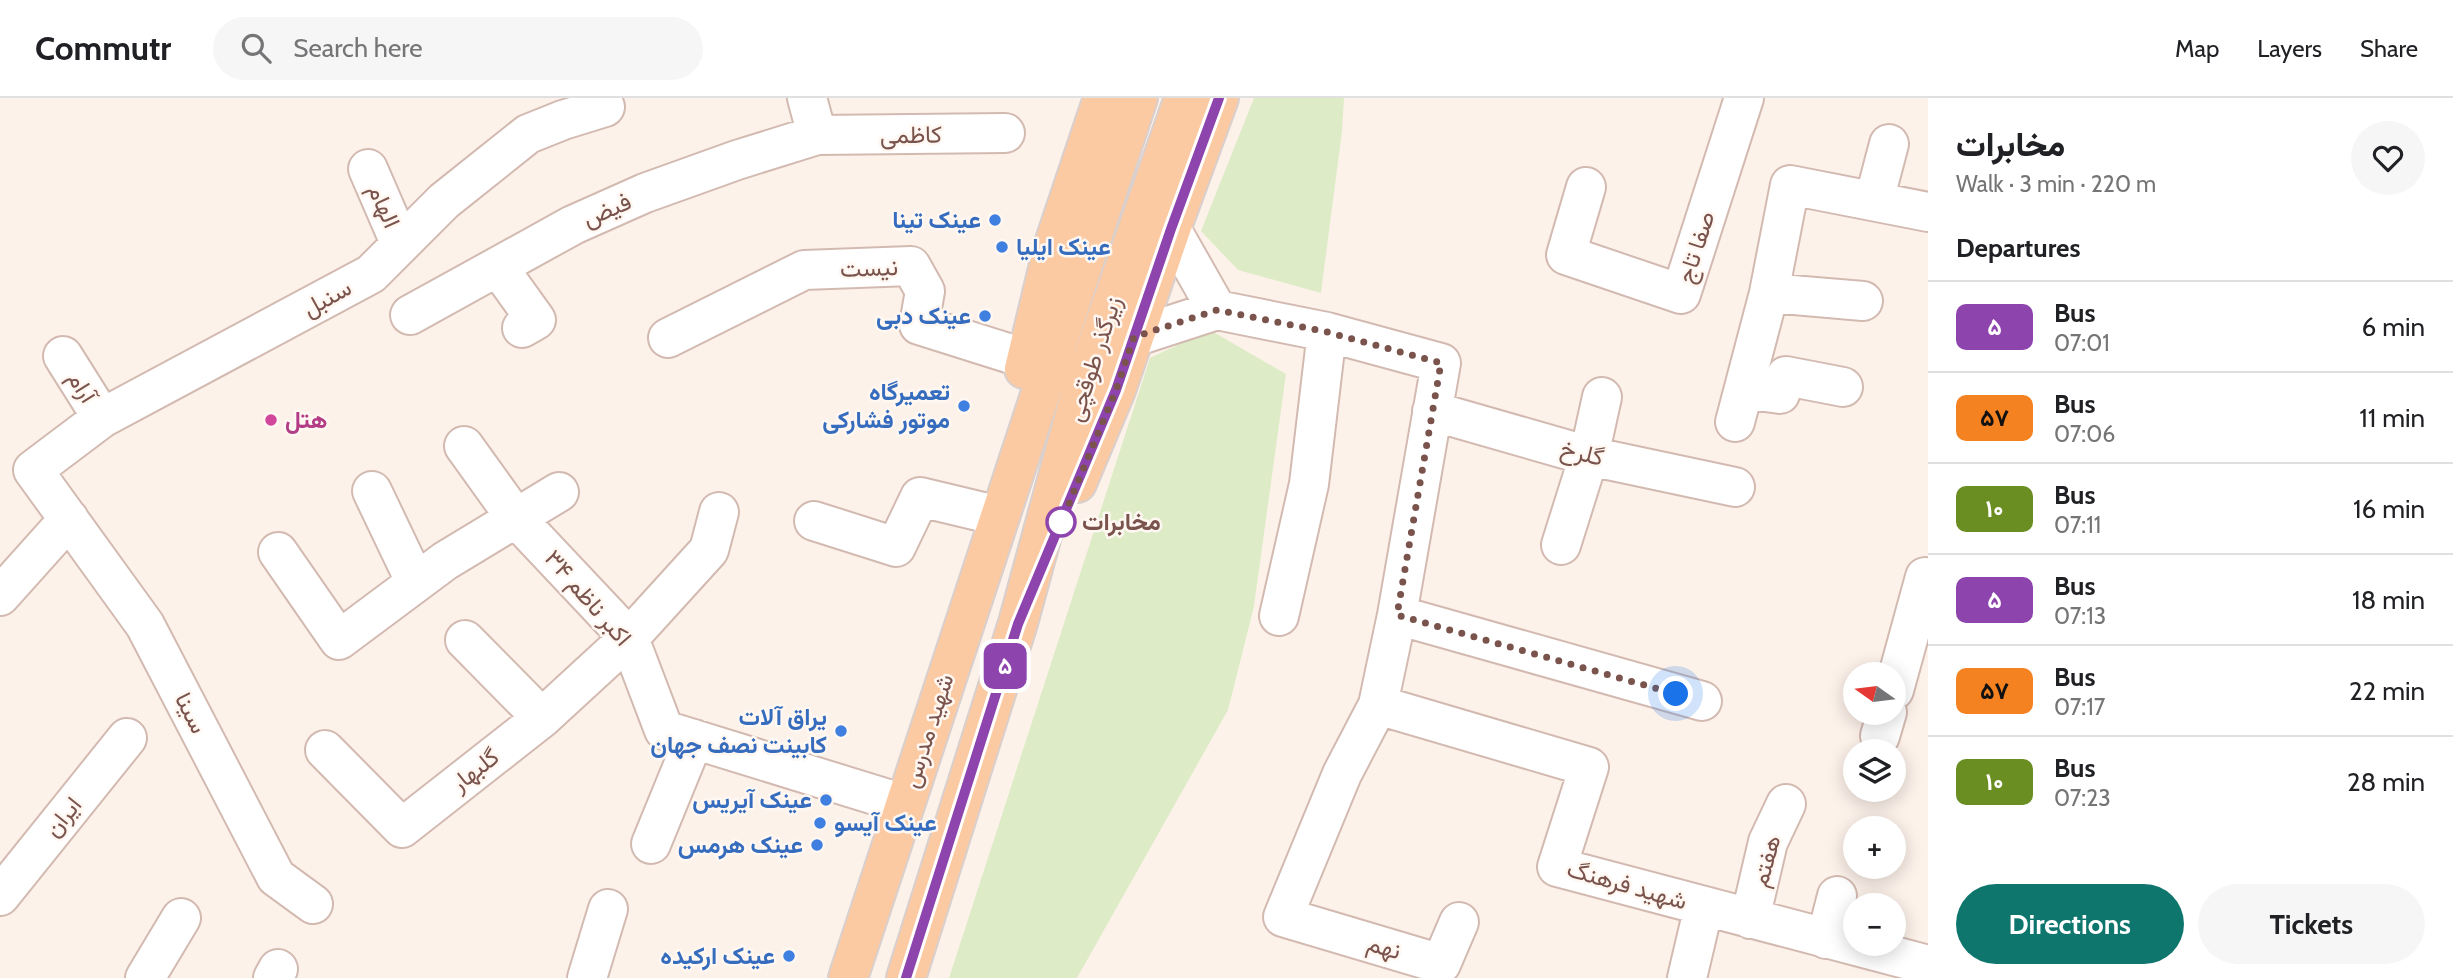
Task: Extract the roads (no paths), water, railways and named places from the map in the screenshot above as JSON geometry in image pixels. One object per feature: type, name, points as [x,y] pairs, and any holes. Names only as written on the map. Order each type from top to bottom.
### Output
[{"type":"main road","points":[[970,603],[1054,244],[1102,98]]},
{"type":"main road","name":"زیرگذر طوقچی","points":[[970,603],[1138,98]]},
{"type":"main road","name":"زیرگذر طوقچی","points":[[1018,624],[1083,386],[1184,98]]},
{"type":"main road","points":[[906,978],[1018,624],[1116,390],[1219,98]]},
{"type":"main road","name":"شهید مدرس","points":[[848,978],[970,603]]},
{"type":"street","points":[[807,98],[817,135]]},
{"type":"street","name":"صفا تاج","points":[[1586,187],[1566,255],[1681,294],[1744,98]]},
{"type":"street","name":"سنبل","points":[[33,470],[102,418],[371,274],[444,201],[528,134],[603,103]]},
{"type":"street","name":"کاظمی","points":[[817,135],[1005,133]]},
{"type":"street","name":"فیض","points":[[411,315],[573,225],[645,193],[817,135]]},
{"type":"street","points":[[1874,201],[1889,144]]},
{"type":"street","name":"الهام","points":[[368,169],[400,243]]},
{"type":"street","points":[[1843,387],[1786,376],[1780,394],[1740,406],[1769,293],[1790,185],[1928,212]]},
{"type":"street","points":[[1171,229],[1217,310]]},
{"type":"street","name":"نیست","points":[[668,338],[804,270],[911,266],[925,291],[919,325],[1027,359]]},
{"type":"street","points":[[498,267],[536,320],[522,328]]},
{"type":"street","points":[[1769,293],[1863,301]]},
{"type":"street","points":[[1134,337],[1217,310],[1327,332],[1441,363],[1397,615],[1378,705]]},
{"type":"street","points":[[1279,616],[1309,485],[1327,332]]},
{"type":"street","name":"آرام","points":[[63,356],[102,418]]},
{"type":"street","points":[[1561,545],[1589,456],[1602,397]]},
{"type":"street","name":"گلرخ","points":[[1432,411],[1589,456],[1735,487]]},
{"type":"street","name":"۳۴ اکبر ناظم","points":[[464,446],[515,517],[629,638],[664,730],[904,804]]},
{"type":"street","name":"سینا","points":[[33,470],[145,625],[276,877],[313,904]]},
{"type":"street","points":[[372,491],[415,581]]},
{"type":"street","points":[[278,552],[339,640],[415,581],[559,492]]},
{"type":"street","points":[[814,521],[895,547],[920,497],[991,514]]},
{"type":"street","name":"گلبهار","points":[[324,750],[401,828],[542,718],[629,638],[709,550],[719,512]]},
{"type":"street","points":[[0,596],[69,519]]},
{"type":"street","points":[[1902,662],[1925,577],[1928,578]]},
{"type":"street","points":[[1397,615],[1702,701]]},
{"type":"street","points":[[465,640],[542,718]]},
{"type":"street","name":"شهید فرهنگ","points":[[1378,705],[1589,767],[1557,867],[1928,965]]},
{"type":"street","name":"نهم","points":[[1378,705],[1342,774],[1283,917],[1441,964],[1459,922]]},
{"type":"street","name":"ایران","points":[[0,896],[127,738]]},
{"type":"street","points":[[652,845],[694,739]]},
{"type":"street","name":"هفتم","points":[[1750,919],[1768,842],[1786,804]]},
{"type":"street","points":[[1826,939],[1837,896]]},
{"type":"street","points":[[1687,978],[1704,906]]},
{"type":"street","points":[[587,978],[608,909]]},
{"type":"street","points":[[145,978],[181,918]]},
{"type":"place","name":"عینک تینا","points":[[995,220]]},
{"type":"place","name":"عینک ایلیا","points":[[1002,247]]},
{"type":"place","name":"عینک دبی","points":[[985,316]]},
{"type":"place","name":"تعمیرگاه موتور فشارکی","points":[[964,406]]},
{"type":"place","name":"هتل","points":[[271,420]]},
{"type":"place","name":"مخابرات","points":[[1061,522]]},
{"type":"place","name":"یراق آلات کابینت نصف جهان","points":[[841,731]]},
{"type":"place","name":"عینک آیریس","points":[[826,800]]},
{"type":"place","name":"عینک آیسو","points":[[820,823]]},
{"type":"place","name":"عینک هرمس","points":[[817,845]]},
{"type":"place","name":"عینک ارکیده","points":[[789,956]]}]
